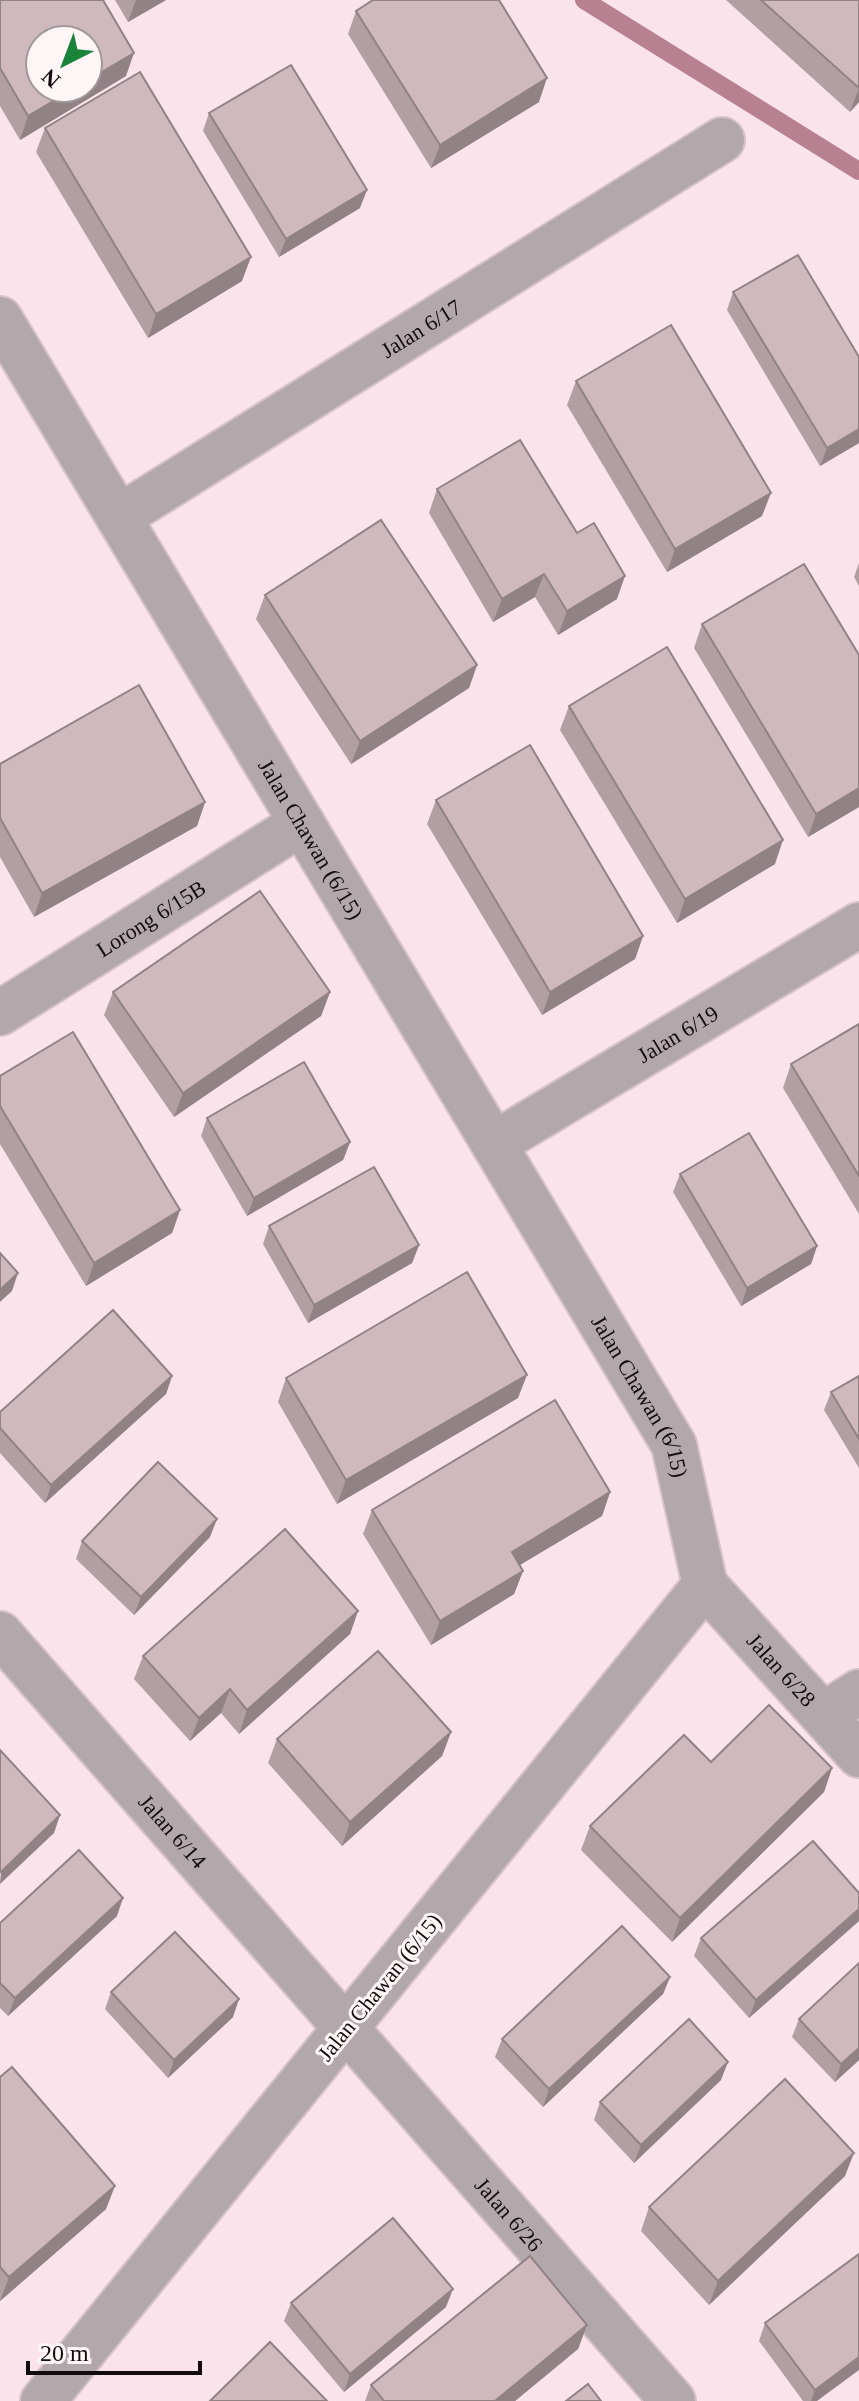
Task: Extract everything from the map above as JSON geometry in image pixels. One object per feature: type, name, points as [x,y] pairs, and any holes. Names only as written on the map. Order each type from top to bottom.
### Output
[{"type":"street","name":"Jalan 6/17","points":[[119,517],[722,140]]},
{"type":"street","name":"Jalan Chawan (6/15)","points":[[0,319],[674,1445],[705,1585],[43,2401]]},
{"type":"street","name":"Lorong 6/15B","points":[[0,1013],[302,823]]},
{"type":"street","name":"Jalan 6/19","points":[[494,1144],[859,925]]},
{"type":"street","name":"Jalan 6/28","points":[[705,1585],[859,1755]]},
{"type":"street","name":"Jalan 6/14","points":[[0,1634],[346,2028]]},
{"type":"street","points":[[823,1715],[859,1692]]},
{"type":"street","name":"Jalan 6/26","points":[[346,2028],[673,2401]]},
{"type":"building","points":[[0,0],[103,0],[134,53],[104,71],[104,24],[24,24],[24,104],[48,104],[28,116],[0,68]]},
{"type":"building","points":[[373,0],[499,0],[547,78],[440,145],[356,11]]},
{"type":"building","points":[[761,0],[859,0],[859,88]]},
{"type":"building","points":[[291,65],[367,190],[286,239],[209,113]]},
{"type":"building","points":[[140,72],[251,257],[156,314],[45,128],[86,104],[104,104],[104,93]]},
{"type":"building","points":[[798,255],[859,357],[859,429],[827,448],[733,292]]},
{"type":"building","points":[[671,325],[771,493],[675,549],[576,381]]},
{"type":"building","points":[[520,440],[577,533],[594,523],[625,576],[567,611],[544,574],[502,599],[437,489]]},
{"type":"building","points":[[381,520],[477,665],[360,741],[265,595]]},
{"type":"building","points":[[804,564],[859,655],[859,788],[816,814],[702,624]]},
{"type":"building","points":[[667,647],[783,840],[685,899],[569,706]]},
{"type":"building","points":[[139,685],[205,802],[42,893],[0,818],[0,764]]},
{"type":"building","points":[[530,745],[643,936],[550,992],[436,800]]},
{"type":"building","points":[[260,891],[330,992],[183,1093],[113,992]]},
{"type":"building","points":[[859,1024],[859,1176],[791,1064]]},
{"type":"building","points":[[73,1032],[180,1210],[94,1263],[0,1106],[0,1076]]},
{"type":"building","points":[[304,1062],[350,1142],[254,1198],[207,1118]]},
{"type":"building","points":[[749,1133],[817,1246],[747,1288],[680,1174]]},
{"type":"building","points":[[374,1167],[419,1245],[314,1305],[269,1226]]},
{"type":"building","points":[[0,1253],[18,1273],[0,1290]]},
{"type":"building","points":[[467,1272],[527,1375],[346,1480],[286,1378]]},
{"type":"building","points":[[113,1310],[172,1376],[51,1485],[0,1428],[0,1412]]},
{"type":"building","points":[[859,1376],[859,1439],[831,1392]]},
{"type":"building","points":[[555,1400],[610,1492],[512,1552],[523,1571],[440,1621],[372,1510]]},
{"type":"building","points":[[158,1462],[217,1519],[141,1597],[82,1541]]},
{"type":"building","points":[[285,1529],[358,1611],[247,1710],[230,1689],[199,1718],[143,1656]]},
{"type":"building","points":[[378,1651],[451,1732],[350,1822],[277,1739]]},
{"type":"building","points":[[769,1705],[832,1768],[680,1918],[590,1826],[684,1735],[711,1762]]},
{"type":"building","points":[[0,1750],[60,1815],[1,1872],[0,1871]]},
{"type":"building","points":[[813,1841],[859,1893],[859,1909],[756,2000],[701,1938]]},
{"type":"building","points":[[79,1850],[123,1898],[15,1998],[0,1983],[0,1923]]},
{"type":"building","points":[[622,1926],[670,1977],[549,2089],[502,2039]]},
{"type":"building","points":[[175,1932],[239,1999],[174,2060],[111,1992]]},
{"type":"building","points":[[859,1963],[859,2048],[841,2064],[799,2019]]},
{"type":"building","points":[[689,2019],[728,2062],[641,2145],[600,2102]]},
{"type":"building","points":[[12,2067],[115,2186],[9,2277],[0,2267],[0,2077]]},
{"type":"building","points":[[785,2079],[854,2153],[718,2281],[649,2207]]},
{"type":"building","points":[[393,2218],[453,2289],[350,2374],[291,2303]]},
{"type":"building","points":[[859,2254],[859,2357],[815,2390],[765,2323]]},
{"type":"building","points":[[530,2256],[587,2325],[495,2401],[384,2401],[371,2385]]},
{"type":"building","points":[[270,2342],[327,2401],[210,2401]]},
{"type":"building","points":[[588,2384],[601,2401],[566,2401]]},
{"type":"waterway","points":[[584,0],[859,171]]}]
